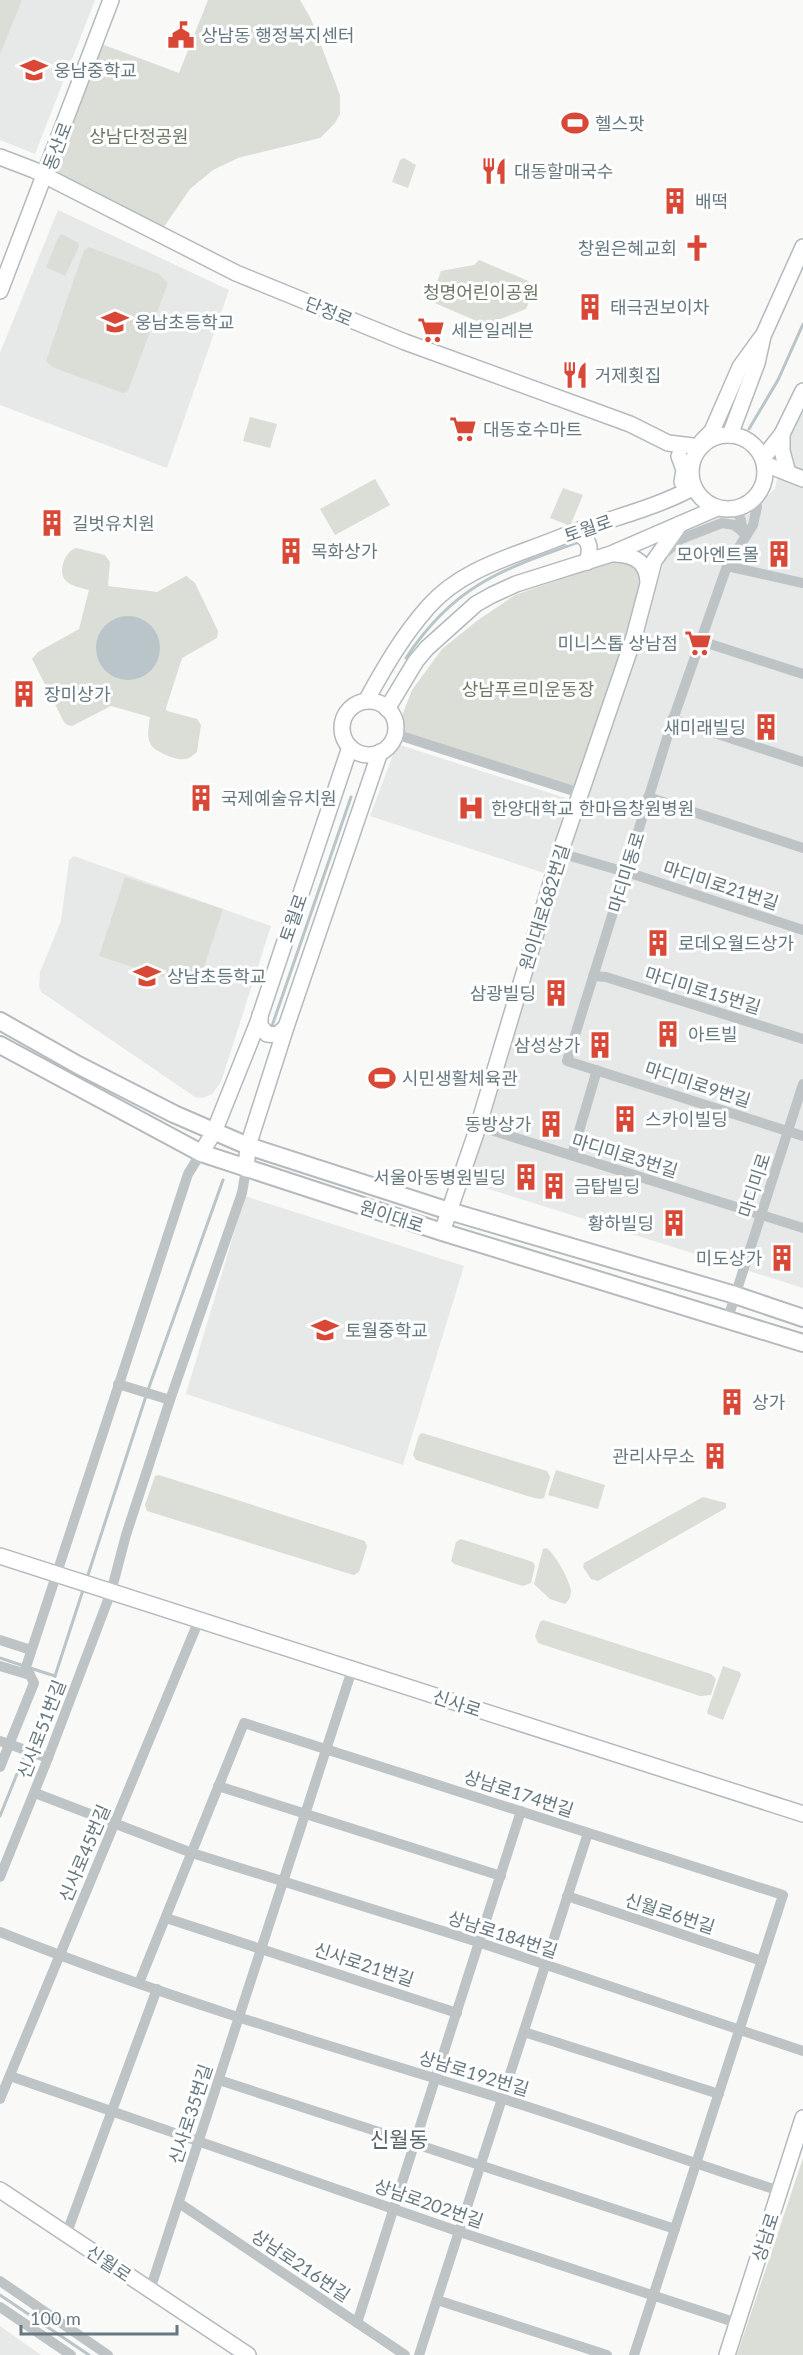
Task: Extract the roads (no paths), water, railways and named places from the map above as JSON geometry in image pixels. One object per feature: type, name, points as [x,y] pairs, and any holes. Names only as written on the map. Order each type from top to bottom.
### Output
[{"type":"main road","name":"원이대로","points":[[0,1021],[78,1065],[214,1132],[248,1146],[450,1211],[735,1295],[803,1318]]},
{"type":"main road","name":"원이대로","points":[[0,1045],[201,1153],[442,1232],[803,1343]]},
{"type":"street","name":"동산로","points":[[0,291],[111,0]]},
{"type":"street","name":"단정로","points":[[0,157],[45,176],[236,273],[405,342],[630,424],[668,443],[699,446]]},
{"type":"street","points":[[730,435],[757,363],[763,336],[803,246]]},
{"type":"street","points":[[763,336],[740,367],[712,431],[699,446],[694,457],[691,468],[694,487],[703,500],[717,508],[736,509],[750,503],[755,498],[764,484],[764,461],[782,435],[803,391]]},
{"type":"street","points":[[699,446],[714,438],[730,435],[750,441],[764,461],[796,477]]},
{"type":"street","points":[[782,435],[782,451],[796,477]]},
{"type":"street","name":"단정로","points":[[668,443],[691,468]]},
{"type":"street","points":[[657,506],[683,481],[684,470],[679,456]]},
{"type":"street","points":[[764,484],[796,477]]},
{"type":"street","name":"토월로","points":[[366,701],[393,651],[430,605],[462,579],[494,562],[574,532],[657,506],[694,487]]},
{"type":"street","name":"마디미동로","points":[[597,1070],[567,1061],[627,872],[672,719],[727,566],[742,536],[753,525],[757,507],[755,498]]},
{"type":"street","name":"토월로","points":[[387,709],[414,665],[442,633],[476,604],[516,584],[611,554],[717,508]]},
{"type":"street","points":[[736,509],[741,519],[742,536]]},
{"type":"street","points":[[650,577],[666,552],[689,535],[722,523],[734,525],[742,536]]},
{"type":"street","name":"원이대로682번길","points":[[442,1232],[478,1126],[560,853],[634,637],[654,561],[680,524]]},
{"type":"street","points":[[574,532],[586,538],[589,544],[591,549],[587,562]]},
{"type":"street","points":[[611,554],[633,555],[640,560],[650,577]]},
{"type":"street","points":[[727,566],[803,583]]},
{"type":"street","points":[[701,641],[803,674]]},
{"type":"street","points":[[393,651],[393,664],[400,671],[414,665]]},
{"type":"street","points":[[366,701],[377,702],[387,709],[394,718],[394,734],[391,742],[380,752],[370,754],[361,753],[350,747],[343,735],[344,718],[354,706],[366,701]]},
{"type":"street","points":[[672,719],[803,762]]},
{"type":"street","points":[[394,734],[580,793]]},
{"type":"street","name":"토월로","points":[[201,1153],[214,1132],[261,1015],[350,747]]},
{"type":"street","name":"토월로","points":[[246,1169],[248,1146],[286,1027],[380,752]]},
{"type":"street","points":[[332,802],[344,790],[351,789],[358,794],[361,807]]},
{"type":"street","points":[[648,797],[803,848]]},
{"type":"street","name":"마디미로21번길","points":[[560,853],[627,872],[803,930]]},
{"type":"street","name":"마디미로15번길","points":[[593,976],[606,977],[803,1039]]},
{"type":"street","points":[[261,1015],[260,1026],[267,1034],[277,1035],[286,1027]]},
{"type":"street","points":[[572,1155],[597,1070]]},
{"type":"street","name":"마디미로9번길","points":[[597,1070],[803,1136]]},
{"type":"street","name":"마디미로","points":[[727,1321],[803,1084]]},
{"type":"street","name":"마디미로3번길","points":[[478,1126],[803,1228]]},
{"type":"street","points":[[0,1767],[34,1683],[28,1671],[31,1652],[63,1576],[118,1384],[188,1174],[201,1153]]},
{"type":"street","name":"신사로51번길","points":[[0,1877],[35,1793],[45,1758],[111,1592],[126,1535],[170,1400],[242,1194],[246,1169]]},
{"type":"street","points":[[118,1384],[170,1400]]},
{"type":"street","points":[[0,1556],[63,1576]]},
{"type":"street","name":"신사로","points":[[63,1576],[803,1814]]},
{"type":"street","name":"신사로45번길","points":[[0,2099],[199,1620]]},
{"type":"street","points":[[0,1640],[31,1652]]},
{"type":"street","points":[[0,1666],[28,1671]]},
{"type":"street","name":"신사로35번길","points":[[150,2290],[352,1670]]},
{"type":"street","name":"상남로174번길","points":[[219,1786],[244,1723],[783,1895],[762,1961]]},
{"type":"street","points":[[8,1744],[45,1758]]},
{"type":"street","points":[[139,1983],[219,1786],[501,1876]]},
{"type":"street","name":"상남로184번길","points":[[35,1793],[192,1853],[478,1942],[803,2051]]},
{"type":"street","points":[[357,2323],[521,1811]]},
{"type":"street","points":[[419,2355],[588,1833]]},
{"type":"street","name":"신월로6번길","points":[[567,1896],[762,1961]]},
{"type":"street","points":[[166,1918],[260,1947]]},
{"type":"street","name":"상남로192번길","points":[[0,1932],[59,1956],[238,2017],[501,2098],[780,2191]]},
{"type":"street","name":"신사로21번길","points":[[260,1947],[457,2013]]},
{"type":"street","points":[[634,2355],[762,1961]]},
{"type":"street","points":[[66,2235],[157,1989]]},
{"type":"street","points":[[524,2032],[719,2094]]},
{"type":"street","name":"상남로202번길","points":[[10,2076],[460,2232],[737,2323]]},
{"type":"street","points":[[219,2080],[480,2163],[675,2229]]},
{"type":"street","name":"상남로","points":[[727,2355],[803,2118]]},
{"type":"street","name":"신월로","points":[[0,2190],[248,2355]]},
{"type":"street","name":"상남로216번길","points":[[179,2203],[405,2355]]},
{"type":"street","points":[[0,2281],[108,2355]]},
{"type":"street","points":[[437,2300],[607,2355]]},
{"type":"street","points":[[0,2307],[71,2355]]},
{"type":"waterway","points":[[749,429],[778,380],[803,324]]},
{"type":"waterway","points":[[406,658],[442,613],[481,583],[526,562],[579,542]]},
{"type":"waterway","points":[[272,1026],[351,797]]},
{"type":"waterway","points":[[148,1390],[223,1180]]},
{"type":"waterway","points":[[87,1578],[146,1396]]},
{"type":"waterway","points":[[27,1748],[55,1676],[84,1587]]},
{"type":"waterway","points":[[0,1658],[24,1666]]},
{"type":"waterway","points":[[30,1668],[55,1676]]},
{"type":"waterway","points":[[0,1816],[25,1754]]},
{"type":"waterway","points":[[0,2295],[89,2355]]},
{"type":"place","name":"상남동 행정복지센터","points":[[181,35]]},
{"type":"place","name":"웅남중학교","points":[[34,70]]},
{"type":"place","name":"헬스팟","points":[[575,123]]},
{"type":"place","name":"대동할매국수","points":[[494,171]]},
{"type":"place","name":"배떡","points":[[675,201]]},
{"type":"place","name":"창원은혜교회","points":[[697,248]]},
{"type":"place","name":"태극권보이차","points":[[590,307]]},
{"type":"place","name":"웅남초등학교","points":[[115,322]]},
{"type":"place","name":"세븐일레븐","points":[[431,330]]},
{"type":"place","name":"거제횟집","points":[[575,375]]},
{"type":"place","name":"대동호수마트","points":[[463,429]]},
{"type":"place","name":"길벗유치원","points":[[52,523]]},
{"type":"place","name":"목화상가","points":[[291,551]]},
{"type":"place","name":"모아엔트몰","points":[[779,554]]},
{"type":"place","name":"미니스톱 상남점","points":[[698,643]]},
{"type":"place","name":"장미상가","points":[[24,694]]},
{"type":"place","name":"새미래빌딩","points":[[766,727]]},
{"type":"place","name":"국제예술유치원","points":[[201,798]]},
{"type":"place","name":"한양대학교 한마음창원병원","points":[[471,808]]},
{"type":"place","name":"로데오월드상가","points":[[658,943]]},
{"type":"place","name":"상남초등학교","points":[[147,976]]},
{"type":"place","name":"삼광빌딩","points":[[556,993]]},
{"type":"place","name":"아트빌","points":[[668,1034]]},
{"type":"place","name":"삼성상가","points":[[600,1045]]},
{"type":"place","name":"시민생활체육관","points":[[382,1078]]},
{"type":"place","name":"스카이빌딩","points":[[625,1119]]},
{"type":"place","name":"동방상가","points":[[551,1124]]},
{"type":"place","name":"서울아동병원빌딩","points":[[526,1177]]},
{"type":"place","name":"금탑빌딩","points":[[554,1186]]},
{"type":"place","name":"황하빌딩","points":[[674,1223]]},
{"type":"place","name":"미도상가","points":[[782,1258]]},
{"type":"place","name":"토월중학교","points":[[325,1330]]},
{"type":"place","name":"상가","points":[[732,1402]]},
{"type":"place","name":"관리사무소","points":[[715,1456]]},
{"type":"district","name":"신월동","points":[[399,2138]]},
{"type":"park label","name":"상남단정공원","points":[[139,136]]},
{"type":"park label","name":"청명어린이공원","points":[[481,292]]},
{"type":"park label","name":"상남푸르미운동장","points":[[528,689]]}]
